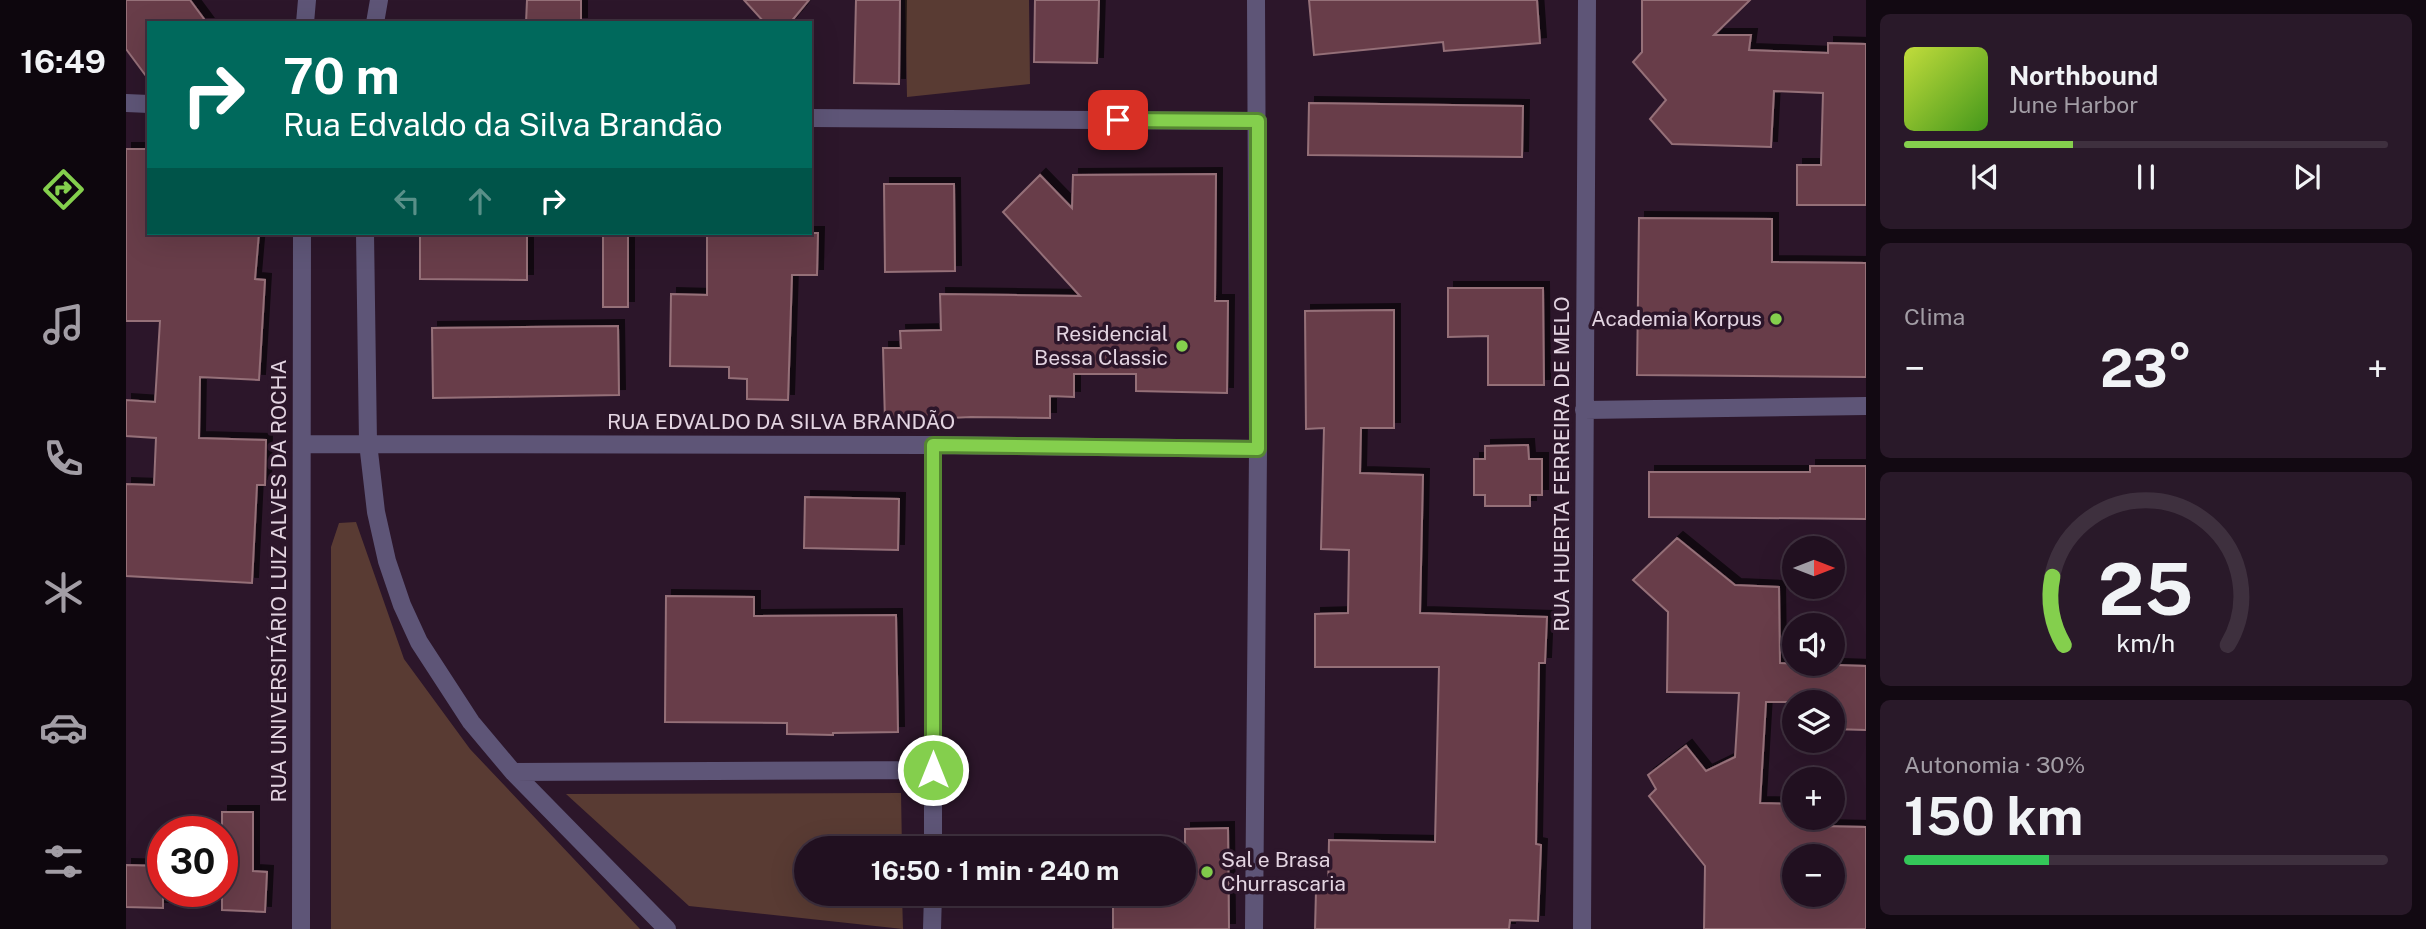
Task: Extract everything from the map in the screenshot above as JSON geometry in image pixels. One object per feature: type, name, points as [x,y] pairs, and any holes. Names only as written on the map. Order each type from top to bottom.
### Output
[{"type":"street","points":[[306,21],[307,0]]},
{"type":"street","points":[[375,21],[379,0]]},
{"type":"street","points":[[1254,929],[1258,449],[1256,0]]},
{"type":"street","name":"RUA HUERTA FERREIRA DE MELO","points":[[1582,929],[1587,0]]},
{"type":"street","points":[[126,103],[147,104]]},
{"type":"street","points":[[812,117],[1258,121]]},
{"type":"street","name":"RUA UNIVERSITÁRIO LUIZ ALVES DA ROCHA","points":[[301,929],[302,235]]},
{"type":"street","points":[[365,235],[368,443],[376,512],[387,561],[402,605],[419,642],[471,722],[513,772],[667,929]]},
{"type":"street","points":[[1584,410],[1866,406]]},
{"type":"street","name":"RUA EDVALDO DA SILVA BRANDÃO","points":[[303,444],[933,445],[1258,449]]},
{"type":"street","points":[[933,445],[933,836]]},
{"type":"street","points":[[513,772],[933,770]]},
{"type":"street","points":[[932,929],[933,906]]},
{"type":"shaded area","points":[[905,0],[1029,0],[1030,84],[907,97]]},
{"type":"shaded area","points":[[356,522],[404,659],[470,749],[640,929],[331,929],[331,547],[339,523]]},
{"type":"shaded area","points":[[901,793],[902,836],[794,836],[794,906],[902,906],[903,929],[689,906],[566,794]]},
{"type":"building","points":[[126,0],[190,0],[206,21],[147,21],[147,77],[126,49]]},
{"type":"building","points":[[527,0],[581,0],[581,21],[526,21]]},
{"type":"building","points":[[744,0],[809,0],[792,21],[763,21]]},
{"type":"building","points":[[856,0],[900,0],[899,84],[854,83]]},
{"type":"building","points":[[1035,0],[1099,0],[1097,63],[1034,62]]},
{"type":"building","points":[[1309,0],[1537,0],[1540,43],[1444,51],[1443,42],[1314,55]]},
{"type":"building","points":[[1642,0],[1750,0],[1714,35],[1751,35],[1749,50],[1828,53],[1828,43],[1866,44],[1866,205],[1797,205],[1797,165],[1821,165],[1823,93],[1774,91],[1771,147],[1672,144],[1650,119],[1666,100],[1633,62],[1642,52]]},
{"type":"building","points":[[1309,103],[1523,106],[1522,157],[1308,155]]},
{"type":"building","points":[[126,149],[147,149],[147,235],[259,235],[255,279],[265,280],[259,380],[200,377],[199,438],[266,440],[265,485],[257,485],[252,583],[126,576],[126,484],[154,485],[156,438],[126,436],[126,400],[155,402],[160,321],[126,321]]},
{"type":"building","points":[[1216,174],[1215,301],[1228,301],[1227,393],[1136,391],[1136,374],[1074,374],[1074,397],[1050,396],[1050,418],[971,417],[885,421],[883,348],[901,348],[900,331],[941,330],[940,294],[1080,296],[1003,212],[1040,175],[1072,208],[1073,175]]},
{"type":"building","points":[[884,184],[954,184],[955,271],[885,272]]},
{"type":"building","name":"Academia Korpus","points":[[1639,218],[1772,219],[1772,262],[1866,263],[1866,377],[1637,375]]},
{"type":"building","points":[[818,233],[817,275],[792,275],[788,400],[747,399],[747,379],[729,378],[729,367],[670,366],[671,294],[707,295],[707,235]]},
{"type":"building","points":[[420,235],[527,235],[527,280],[420,279]]},
{"type":"building","points":[[603,235],[628,235],[628,307],[603,307]]},
{"type":"building","points":[[1448,288],[1543,288],[1544,385],[1488,385],[1488,336],[1448,337]]},
{"type":"building","points":[[1394,310],[1394,428],[1361,428],[1360,473],[1423,475],[1420,613],[1547,617],[1545,663],[1539,663],[1536,844],[1541,845],[1538,921],[1510,920],[1509,929],[1315,929],[1316,891],[1328,891],[1329,840],[1435,842],[1439,667],[1315,667],[1315,614],[1348,613],[1349,550],[1321,549],[1324,428],[1306,429],[1305,311]]},
{"type":"building","points":[[618,326],[619,395],[433,398],[432,328]]},
{"type":"building","points":[[1528,445],[1529,459],[1542,459],[1542,495],[1530,495],[1530,506],[1485,506],[1485,495],[1474,495],[1474,459],[1485,459],[1485,446]]},
{"type":"building","points":[[1810,466],[1866,466],[1866,519],[1649,517],[1649,472],[1810,472]]},
{"type":"building","points":[[805,497],[899,499],[898,550],[804,548]]},
{"type":"building","points":[[1677,538],[1735,585],[1779,587],[1782,676],[1845,676],[1845,665],[1866,666],[1866,730],[1845,729],[1845,690],[1782,690],[1782,702],[1766,702],[1760,803],[1782,804],[1782,830],[1845,830],[1845,827],[1866,827],[1866,929],[1704,929],[1705,866],[1649,796],[1656,789],[1648,775],[1686,746],[1706,771],[1735,757],[1739,693],[1667,692],[1668,612],[1633,580]]},
{"type":"building","points":[[666,596],[754,597],[754,616],[896,615],[898,732],[787,734],[787,723],[665,722]]},
{"type":"building","points":[[222,812],[253,812],[253,871],[267,872],[265,912],[222,910],[222,907],[238,907],[238,816],[222,816]]},
{"type":"building","name":"Sal e Brasa Churrascaria","points":[[1228,828],[1229,929],[1113,929],[1113,906],[1196,906],[1196,836],[1185,836],[1185,829]]},
{"type":"building","points":[[126,865],[147,866],[147,907],[163,908],[126,907]]},
{"type":"place","name":"Academia Korpus","points":[[1776,319]]},
{"type":"place","name":"Residencial Bessa Classic","points":[[1182,346]]},
{"type":"place","name":"Sal e Brasa Churrascaria","points":[[1207,872]]},
{"type":"route","points":[[933,770],[933,445],[1258,449],[1258,121],[1118,120]]}]
